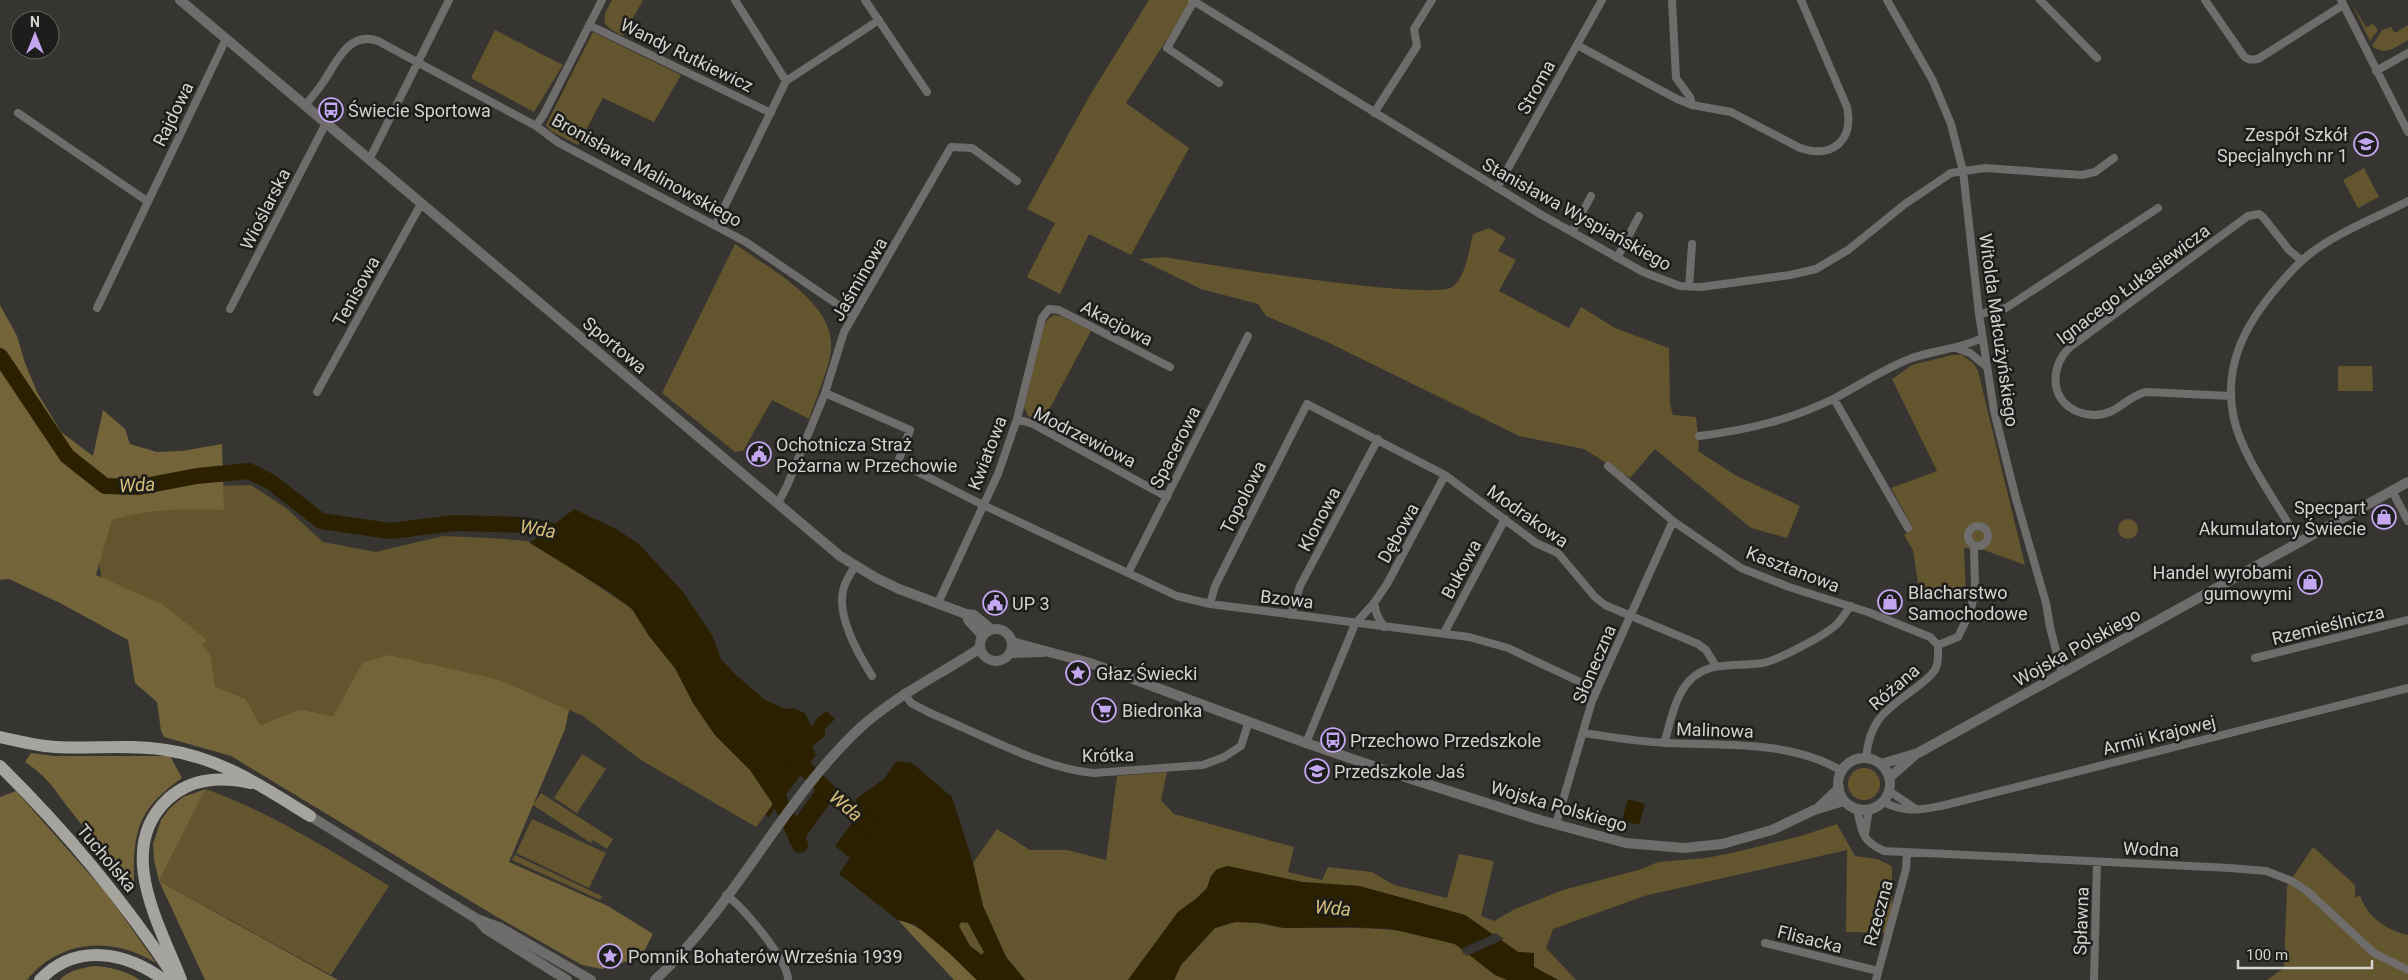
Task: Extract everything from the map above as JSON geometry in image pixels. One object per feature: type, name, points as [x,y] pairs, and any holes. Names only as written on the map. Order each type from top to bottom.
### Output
[{"type":"main road","points":[[0,737],[56,747],[148,747],[178,752],[227,766],[310,816]]},
{"type":"main road","name":"Tucholska","points":[[0,766],[38,805],[111,888],[177,980]]},
{"type":"main road","points":[[181,980],[144,878],[142,854],[148,828],[158,811],[171,797],[199,782],[230,779],[261,786]]},
{"type":"main road","points":[[40,980],[64,962],[80,956],[99,954],[132,961],[151,970],[164,980]]},
{"type":"street","name":"Sportowa","points":[[180,0],[855,566],[899,589],[966,614],[969,621],[987,633]]},
{"type":"street","points":[[369,160],[449,0]]},
{"type":"street","points":[[536,126],[544,114],[602,0]]},
{"type":"street","points":[[735,0],[786,81]]},
{"type":"street","points":[[865,0],[927,92]]},
{"type":"street","points":[[1374,113],[1417,46],[1414,29],[1432,0]]},
{"type":"street","name":"Stroma","points":[[1497,188],[1602,0]]},
{"type":"street","points":[[1672,0],[1676,78],[1690,97],[1692,105]]},
{"type":"street","points":[[1577,45],[1677,100],[1692,105],[1731,112],[1810,152],[1829,150],[1843,140],[1849,129],[1847,107],[1801,0]]},
{"type":"street","name":"Witolda Małcużyńskiego","points":[[1887,0],[1941,98],[1952,124],[1962,171],[1978,314],[2004,455],[2046,603],[2062,674]]},
{"type":"street","points":[[2040,0],[2097,58]]},
{"type":"street","points":[[2205,0],[2242,55],[2246,59],[2252,60],[2258,59],[2342,2],[2408,132]]},
{"type":"street","points":[[1193,1],[1167,48],[1219,83]]},
{"type":"street","name":"Stanisława Wyspiańskiego","points":[[1193,1],[1497,188],[1617,258],[1657,279],[1689,287],[1790,275],[1816,269],[1848,250],[1926,188],[1951,173],[1985,168],[2082,176],[2094,172],[2114,158]]},
{"type":"street","points":[[715,226],[786,81],[879,20]]},
{"type":"street","name":"Wandy Rutkiewicz","points":[[589,25],[771,113]]},
{"type":"street","name":"Bronisława Malinowskiego","points":[[305,106],[343,50],[354,41],[370,38],[419,62],[536,126],[559,143],[746,242],[853,315]]},
{"type":"street","name":"Rajdowa","points":[[97,308],[226,39]]},
{"type":"street","points":[[2376,71],[2408,53]]},
{"type":"street","points":[[18,113],[147,201]]},
{"type":"street","name":"Wioślarska","points":[[230,309],[326,123]]},
{"type":"street","name":"Jaśminowa","points":[[778,503],[787,486],[825,393],[844,332],[951,147],[972,148],[1017,181]]},
{"type":"street","points":[[1572,232],[1591,196]]},
{"type":"street","points":[[2299,542],[2241,439],[2234,418],[2231,396],[2235,360],[2247,326],[2261,306],[2301,260],[2345,232],[2408,201]]},
{"type":"street","name":"Tenisowa","points":[[318,392],[422,204]]},
{"type":"street","points":[[1978,314],[2006,308],[2158,208]]},
{"type":"street","name":"Ignacego Łukasiewicza","points":[[2231,396],[2146,392],[2134,396],[2112,410],[2090,414],[2075,411],[2064,404],[2057,391],[2056,377],[2061,357],[2070,347],[2248,216],[2258,214],[2263,216],[2289,250],[2301,260]]},
{"type":"street","points":[[1617,258],[1639,216]]},
{"type":"street","points":[[1689,287],[1692,244]]},
{"type":"street","name":"Akacjowa","points":[[1049,309],[1059,310],[1170,367]]},
{"type":"street","name":"Kwiatowa","points":[[938,603],[998,474],[1016,419],[1042,318],[1049,309]]},
{"type":"street","name":"Spacerowa","points":[[1128,573],[1248,336]]},
{"type":"street","points":[[1699,436],[1769,424],[1792,417],[1834,399],[1912,358],[1982,338]]},
{"type":"street","points":[[1951,348],[1970,353],[1987,367]]},
{"type":"street","name":"Bzowa","points":[[825,393],[910,430],[898,462],[983,505],[1178,596],[1210,604],[1355,624],[1469,637],[1508,648],[1597,690]]},
{"type":"street","points":[[1834,399],[1908,528]]},
{"type":"street","name":"Modrakowa","points":[[1307,404],[1445,475],[1536,543],[1558,553],[1595,597],[1605,604],[1698,644],[1706,650],[1716,666]]},
{"type":"street","name":"Topolowa","points":[[1210,604],[1215,586],[1307,404]]},
{"type":"street","name":"Modrzewiowa","points":[[1016,419],[1033,424],[1167,497]]},
{"type":"street","name":"Klonowa","points":[[1291,615],[1300,586],[1378,439]]},
{"type":"street","name":"Kasztanowa","points":[[1608,466],[1673,521],[1741,568],[1789,587],[1851,606],[1930,637],[1938,645]]},
{"type":"street","name":"Dębowa","points":[[1306,743],[1355,624],[1374,603],[1415,534],[1445,475]]},
{"type":"street","name":"Wojska Polskiego","points":[[1881,764],[1918,753],[2408,482]]},
{"type":"street","points":[[2392,491],[2408,521]]},
{"type":"street","name":"Bukowa","points":[[1444,633],[1505,519]]},
{"type":"street","name":"Słoneczna","points":[[1556,824],[1597,690],[1673,521]]},
{"type":"street","points":[[1938,645],[1958,637],[1971,610],[1975,588],[1974,546]]},
{"type":"street","points":[[855,566],[844,587],[841,605],[852,640],[872,676]]},
{"type":"street","points":[[1374,603],[1376,615],[1384,627]]},
{"type":"street","points":[[1664,743],[1678,697],[1690,681],[1701,672],[1716,666],[1750,665],[1778,658],[1837,625],[1851,606]]},
{"type":"street","name":"Rzemieślnicza","points":[[2256,658],[2408,620]]},
{"type":"street","points":[[1004,631],[1012,642],[1010,653],[999,661],[983,653],[987,633],[1004,631]]},
{"type":"street","name":"Wojska Polskiego","points":[[1012,642],[1028,645],[1043,652],[1090,663],[1306,743],[1556,824],[1626,842],[1648,846],[1691,847],[1744,839],[1772,830],[1814,810],[1844,801]]},
{"type":"street","name":"Różana","points":[[1866,758],[1868,740],[1876,722],[1892,706],[1926,680],[1936,668],[1938,645]]},
{"type":"street","name":"Wojska Polskiego","points":[[1010,653],[1043,652]]},
{"type":"street","points":[[655,980],[679,956],[838,751],[860,728],[904,693],[983,653]]},
{"type":"street","name":"Armii Krajowej","points":[[1883,802],[1898,810],[1918,810],[1941,806],[2408,688]]},
{"type":"street","name":"Krótka","points":[[904,693],[911,703],[930,712],[1056,767],[1080,772],[1094,773],[1210,763],[1241,746],[1249,722]]},
{"type":"street","name":"Malinowa","points":[[1584,733],[1664,743],[1772,748],[1817,758],[1842,771]]},
{"type":"street","name":"Wojska Polskiego","points":[[1890,778],[1918,753]]},
{"type":"street","points":[[1866,758],[1881,764],[1890,778],[1890,791],[1883,802],[1869,810],[1857,809],[1844,801],[1839,788],[1842,771],[1848,764],[1856,759],[1866,758]]},
{"type":"street","name":"Wojska Polskiego","points":[[1814,810],[1839,788]]},
{"type":"street","points":[[1890,791],[1918,810]]},
{"type":"street","points":[[1857,809],[1864,838]]},
{"type":"street","points":[[1864,838],[1869,810]]},
{"type":"street","points":[[310,816],[476,919],[501,928],[591,980]]},
{"type":"street","name":"Wodna","points":[[1864,838],[1870,845],[1884,851],[1907,853],[2266,871],[2278,875],[2307,891],[2374,953],[2408,970]]},
{"type":"street","name":"Rzeczna","points":[[1876,980],[1904,877],[1907,853]]},
{"type":"street","name":"Spławna","points":[[2094,980],[2097,862]]},
{"type":"street","points":[[726,895],[737,903],[775,949],[788,980]]},
{"type":"street","points":[[476,919],[486,929],[567,980]]},
{"type":"street","name":"Flisacka","points":[[1765,943],[1878,971]]},
{"type":"shaded area","points":[[612,0],[643,0],[623,36],[610,29],[605,22],[604,18]]},
{"type":"shaded area","points":[[1149,0],[1192,0],[1126,103],[1189,148],[1131,255],[1089,234],[1060,294],[1027,277],[1055,223],[1027,209],[1089,97]]},
{"type":"shaded area","points":[[2352,4],[2366,27],[2373,24],[2378,30],[2370,41]]},
{"type":"shaded area","points":[[2408,25],[2408,40],[2386,51],[2372,46],[2382,30],[2391,27],[2395,33]]},
{"type":"shaded area","points":[[495,30],[563,65],[534,112],[471,78]]},
{"type":"shaded area","points":[[593,32],[681,75],[654,122],[603,98],[578,145],[551,131],[546,125]]},
{"type":"shaded area","points":[[2364,168],[2379,197],[2358,208],[2343,180]]},
{"type":"shaded area","points":[[1489,228],[1506,238],[1498,251],[1516,260],[1499,291],[1569,328],[1581,307],[1615,328],[1669,348],[1670,404],[1673,415],[1696,417],[1698,451],[1735,475],[1800,506],[1787,538],[1751,528],[1655,449],[1630,478],[1584,449],[1519,436],[1325,341],[1266,316],[1258,304],[1201,289],[1139,259],[1164,257],[1361,286],[1435,290],[1452,287],[1457,283],[1464,270],[1473,234]]},
{"type":"shaded area","points":[[735,244],[781,275],[811,301],[822,316],[829,332],[831,349],[825,374],[809,419],[772,400],[743,451],[735,452],[662,393]]},
{"type":"shaded area","points":[[0,305],[17,336],[25,363],[37,392],[61,432],[93,456],[103,410],[125,429],[130,444],[157,452],[182,451],[222,444],[224,510],[167,510],[112,520],[96,575],[162,604],[207,640],[202,645],[211,656],[215,686],[246,699],[260,725],[300,709],[333,716],[362,663],[389,655],[500,680],[569,710],[565,729],[509,862],[608,906],[653,934],[641,957],[602,969],[582,965],[497,917],[231,756],[164,737],[161,731],[157,702],[135,683],[128,640],[60,603],[9,579],[0,580]]},
{"type":"shaded area","points":[[1054,315],[1061,316],[1091,331],[1042,423],[1028,416],[1024,407],[1044,325]]},
{"type":"shaded area","points":[[1952,355],[1962,355],[1974,364],[1978,371],[2025,565],[1984,550],[1964,548],[1966,596],[1919,590],[1913,550],[1904,535],[1913,528],[1891,488],[1937,471],[1892,379],[1912,365]]},
{"type":"shaded area","points":[[2338,366],[2372,366],[2373,391],[2338,391]]},
{"type":"shaded area","points":[[251,485],[286,508],[323,542],[376,552],[443,536],[527,541],[567,565],[632,609],[649,636],[675,668],[693,703],[715,735],[750,770],[773,804],[756,827],[641,760],[583,716],[500,680],[362,663],[333,716],[300,709],[260,725],[246,699],[215,686],[211,656],[102,583],[96,541],[95,504],[214,486]]},
{"type":"shaded area","points":[[2128,519],[2135,522],[2138,529],[2135,536],[2128,539],[2121,536],[2118,529],[2121,522]]},
{"type":"shaded area","points":[[31,753],[54,756],[170,756],[182,778],[156,800],[141,822],[135,848],[134,882],[85,828],[55,789],[25,762]]},
{"type":"shaded area","points":[[582,754],[606,769],[577,813],[554,798]]},
{"type":"shaded area","points":[[1864,768],[1870,769],[1875,773],[1879,778],[1879,790],[1875,795],[1870,799],[1864,800],[1858,799],[1853,795],[1849,790],[1848,784],[1849,778],[1853,773],[1858,769]]},
{"type":"shaded area","points":[[1167,772],[1161,800],[1174,814],[1294,847],[1288,872],[1322,880],[1328,867],[1372,872],[1394,885],[1447,898],[1459,854],[1494,861],[1481,916],[1494,921],[1515,909],[1563,890],[1642,869],[1658,862],[1706,858],[1736,852],[1801,836],[1837,824],[1855,856],[1877,859],[1892,866],[1892,933],[1846,932],[1847,850],[1644,896],[1553,929],[1546,948],[1576,980],[1558,980],[1534,967],[1534,953],[1518,952],[1465,915],[1359,886],[1302,882],[1257,874],[1211,876],[1207,888],[1178,912],[1128,980],[1025,980],[1006,957],[983,906],[973,863],[997,829],[1030,850],[1067,850],[1106,860],[1117,776]]},
{"type":"shaded area","points":[[206,789],[277,821],[389,886],[331,975],[159,881]]},
{"type":"shaded area","points":[[206,789],[159,881],[154,860],[153,844],[161,820],[170,808],[183,797]]},
{"type":"shaded area","points":[[16,791],[108,895],[156,963],[122,948],[88,946],[71,949],[55,956],[40,966],[27,980],[0,980],[0,797]]},
{"type":"shaded area","points":[[541,793],[613,839],[607,849],[593,840],[591,843],[533,805]]},
{"type":"shaded area","points":[[532,819],[606,853],[589,888],[516,853]]},
{"type":"shaded area","points":[[2313,847],[2355,885],[2355,897],[2360,896],[2363,904],[2379,922],[2392,930],[2408,935],[2408,980],[2267,980],[2284,968],[2287,886]]},
{"type":"shaded area","points":[[515,855],[602,896],[600,900],[512,860]]},
{"type":"shaded area","points":[[159,881],[338,980],[205,980]]},
{"type":"shaded area","points":[[898,920],[931,936],[977,980],[954,980]]},
{"type":"shaded area","points":[[962,922],[968,923],[984,952],[982,955],[970,946],[958,926]]},
{"type":"shaded area","points":[[1235,922],[1285,928],[1393,930],[1434,937],[1461,947],[1507,980],[1174,980],[1181,965],[1215,928]]},
{"type":"shaded area","points":[[94,966],[118,970],[140,980],[60,980],[71,972]]},
{"type":"water","points":[[574,509],[616,529],[638,543],[683,592],[712,635],[721,659],[765,700],[785,709],[793,708],[805,713],[812,727],[818,717],[827,711],[835,719],[825,729],[825,736],[812,746],[816,755],[768,818],[766,814],[773,804],[750,770],[715,735],[693,703],[675,668],[649,636],[632,609],[611,593],[530,543]]},
{"type":"water","points":[[896,761],[912,763],[952,797],[973,863],[983,906],[1006,957],[1025,980],[977,980],[948,952],[914,924],[898,920],[839,874],[850,858],[835,846],[863,808],[855,800],[885,778]],"holes":[[[961,922],[968,923],[984,952],[982,955],[970,946],[959,926]]]},
{"type":"water","points":[[823,779],[838,792],[798,848],[790,843],[786,832]]},
{"type":"water","points":[[1628,799],[1645,804],[1639,825],[1622,820]]},
{"type":"water","points":[[1228,866],[1302,882],[1359,886],[1465,915],[1518,952],[1534,953],[1534,967],[1558,980],[1507,980],[1495,975],[1455,944],[1391,929],[1350,927],[1284,928],[1261,923],[1235,922],[1215,928],[1181,965],[1174,980],[1128,980],[1178,912],[1207,888],[1211,876],[1217,869]]},
{"type":"pier","points":[[1496,933],[1504,939],[1467,956],[1462,952],[1461,949]]},
{"type":"waterway","name":"Wda","points":[[0,356],[67,456],[105,486],[139,487],[197,476],[249,471],[271,482],[321,521],[390,531],[455,523],[525,525],[567,534]]},
{"type":"waterway","name":"Wda","points":[[790,754],[834,797],[858,814],[873,830]]},
{"type":"waterway","points":[[776,782],[776,792],[800,845]]},
{"type":"place","name":"Świecie Sportowa","points":[[331,110]]},
{"type":"place","name":"Zespół Szkół Specjalnych nr 1","points":[[2366,144]]},
{"type":"place","name":"Ochotnicza Straż Pożarna w Przechowie","points":[[759,454]]},
{"type":"place","name":"Specpart Akumulatory Świecie","points":[[2384,517]]},
{"type":"place","name":"Handel wyrobami gumowymi","points":[[2310,582]]},
{"type":"place","name":"Blacharstwo Samochodowe","points":[[1890,602]]},
{"type":"place","name":"UP 3","points":[[995,603]]},
{"type":"place","name":"Głaz Świecki","points":[[1078,673]]},
{"type":"place","name":"Biedronka","points":[[1104,710]]},
{"type":"place","name":"Przechowo Przedszkole","points":[[1333,740]]},
{"type":"place","name":"Przedszkole Jaś","points":[[1317,771]]},
{"type":"place","name":"Pomnik Bohaterów Września 1939","points":[[610,956]]}]
